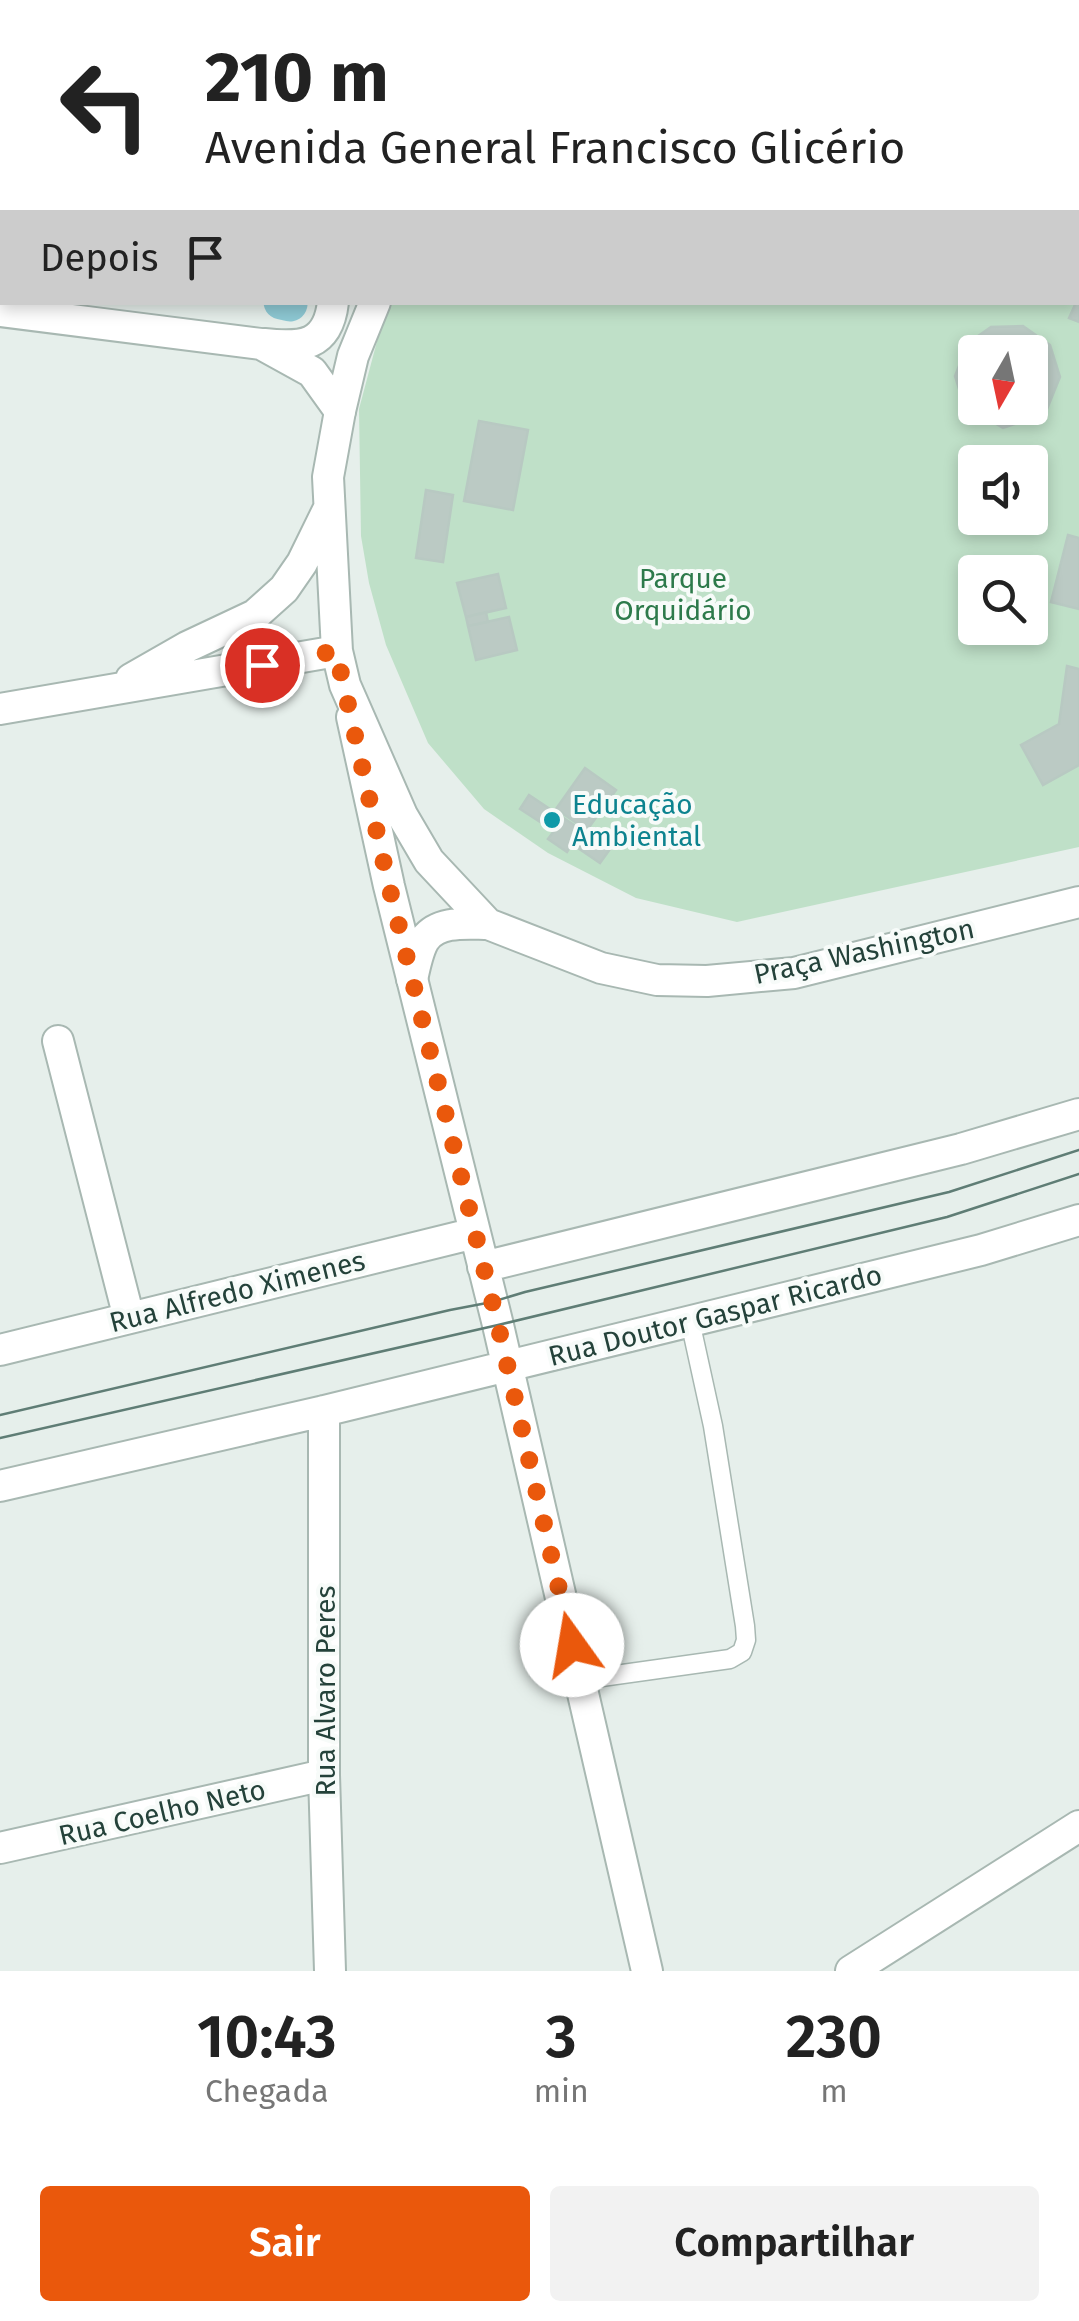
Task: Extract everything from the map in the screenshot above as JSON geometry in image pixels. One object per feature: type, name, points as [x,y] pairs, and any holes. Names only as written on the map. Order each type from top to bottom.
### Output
[{"type":"street","points":[[0,311],[294,347],[321,335],[331,320],[333,305]]},
{"type":"street","name":"Praça Washington","points":[[374,305],[353,356],[328,477],[336,651],[345,685],[402,814],[428,861],[488,924],[601,968],[658,980],[706,981],[794,972],[1079,902]]},
{"type":"street","points":[[261,344],[312,372],[340,411]]},
{"type":"street","points":[[111,691],[187,647],[255,615],[284,589],[329,509]]},
{"type":"street","points":[[0,709],[336,651]]},
{"type":"street","points":[[345,685],[377,835],[507,1366],[646,1971]]},
{"type":"street","points":[[412,979],[424,940],[437,928],[488,924]]},
{"type":"street","points":[[58,1041],[129,1318]]},
{"type":"street","points":[[483,1267],[961,1149],[1079,1114]]},
{"type":"street","name":"Rua Doutor Gaspar Ricardo","points":[[0,1486],[981,1250],[1079,1220]]},
{"type":"street","name":"Rua Alfredo Ximenes","points":[[0,1350],[475,1232]]},
{"type":"street","name":"Rua Alvaro Peres","points":[[324,1411],[324,1774],[330,1971]]},
{"type":"street","name":"Rua Coelho Neto","points":[[0,1848],[324,1774]]},
{"type":"street","points":[[851,1971],[1079,1826]]},
{"type":"lane","points":[[580,1680],[730,1659],[742,1652],[746,1640],[713,1426],[690,1321]]},
{"type":"green space","name":"Parque Orquidário","points":[[391,305],[1079,305],[1079,847],[737,922],[636,898],[548,853],[484,809],[428,743],[386,645],[361,536],[359,409],[384,315]]},
{"type":"building","points":[[1075,305],[1079,305],[1079,322],[1069,318]]},
{"type":"building","points":[[1023,326],[1036,335],[980,335],[991,327]]},
{"type":"building","points":[[1048,344],[1050,345],[1060,377],[1048,407]]},
{"type":"building","points":[[479,421],[528,430],[513,510],[464,501]]},
{"type":"building","points":[[426,490],[453,495],[443,562],[416,558]]},
{"type":"building","points":[[1068,535],[1079,538],[1079,609],[1051,602]]},
{"type":"building","points":[[498,574],[506,608],[466,617],[457,583]]},
{"type":"building","points":[[486,612],[488,622],[468,626],[466,617]]},
{"type":"building","points":[[509,617],[517,650],[476,660],[468,626]]},
{"type":"building","points":[[1067,666],[1079,669],[1079,765],[1043,785],[1021,745],[1059,724]]},
{"type":"building","points":[[585,768],[616,790],[587,830],[556,809]]},
{"type":"building","name":"Educação Ambiental","points":[[529,795],[610,849],[600,863],[572,844],[567,852],[548,839],[554,831],[520,809]]},
{"type":"tram line","points":[[0,1415],[949,1192],[1079,1150]]},
{"type":"tram line","points":[[0,1438],[498,1325],[947,1217],[1079,1174]]},
{"type":"place","name":"Educação Ambiental","points":[[552,820]]},
{"type":"route","points":[[262,665],[336,651],[572,1645]]}]
